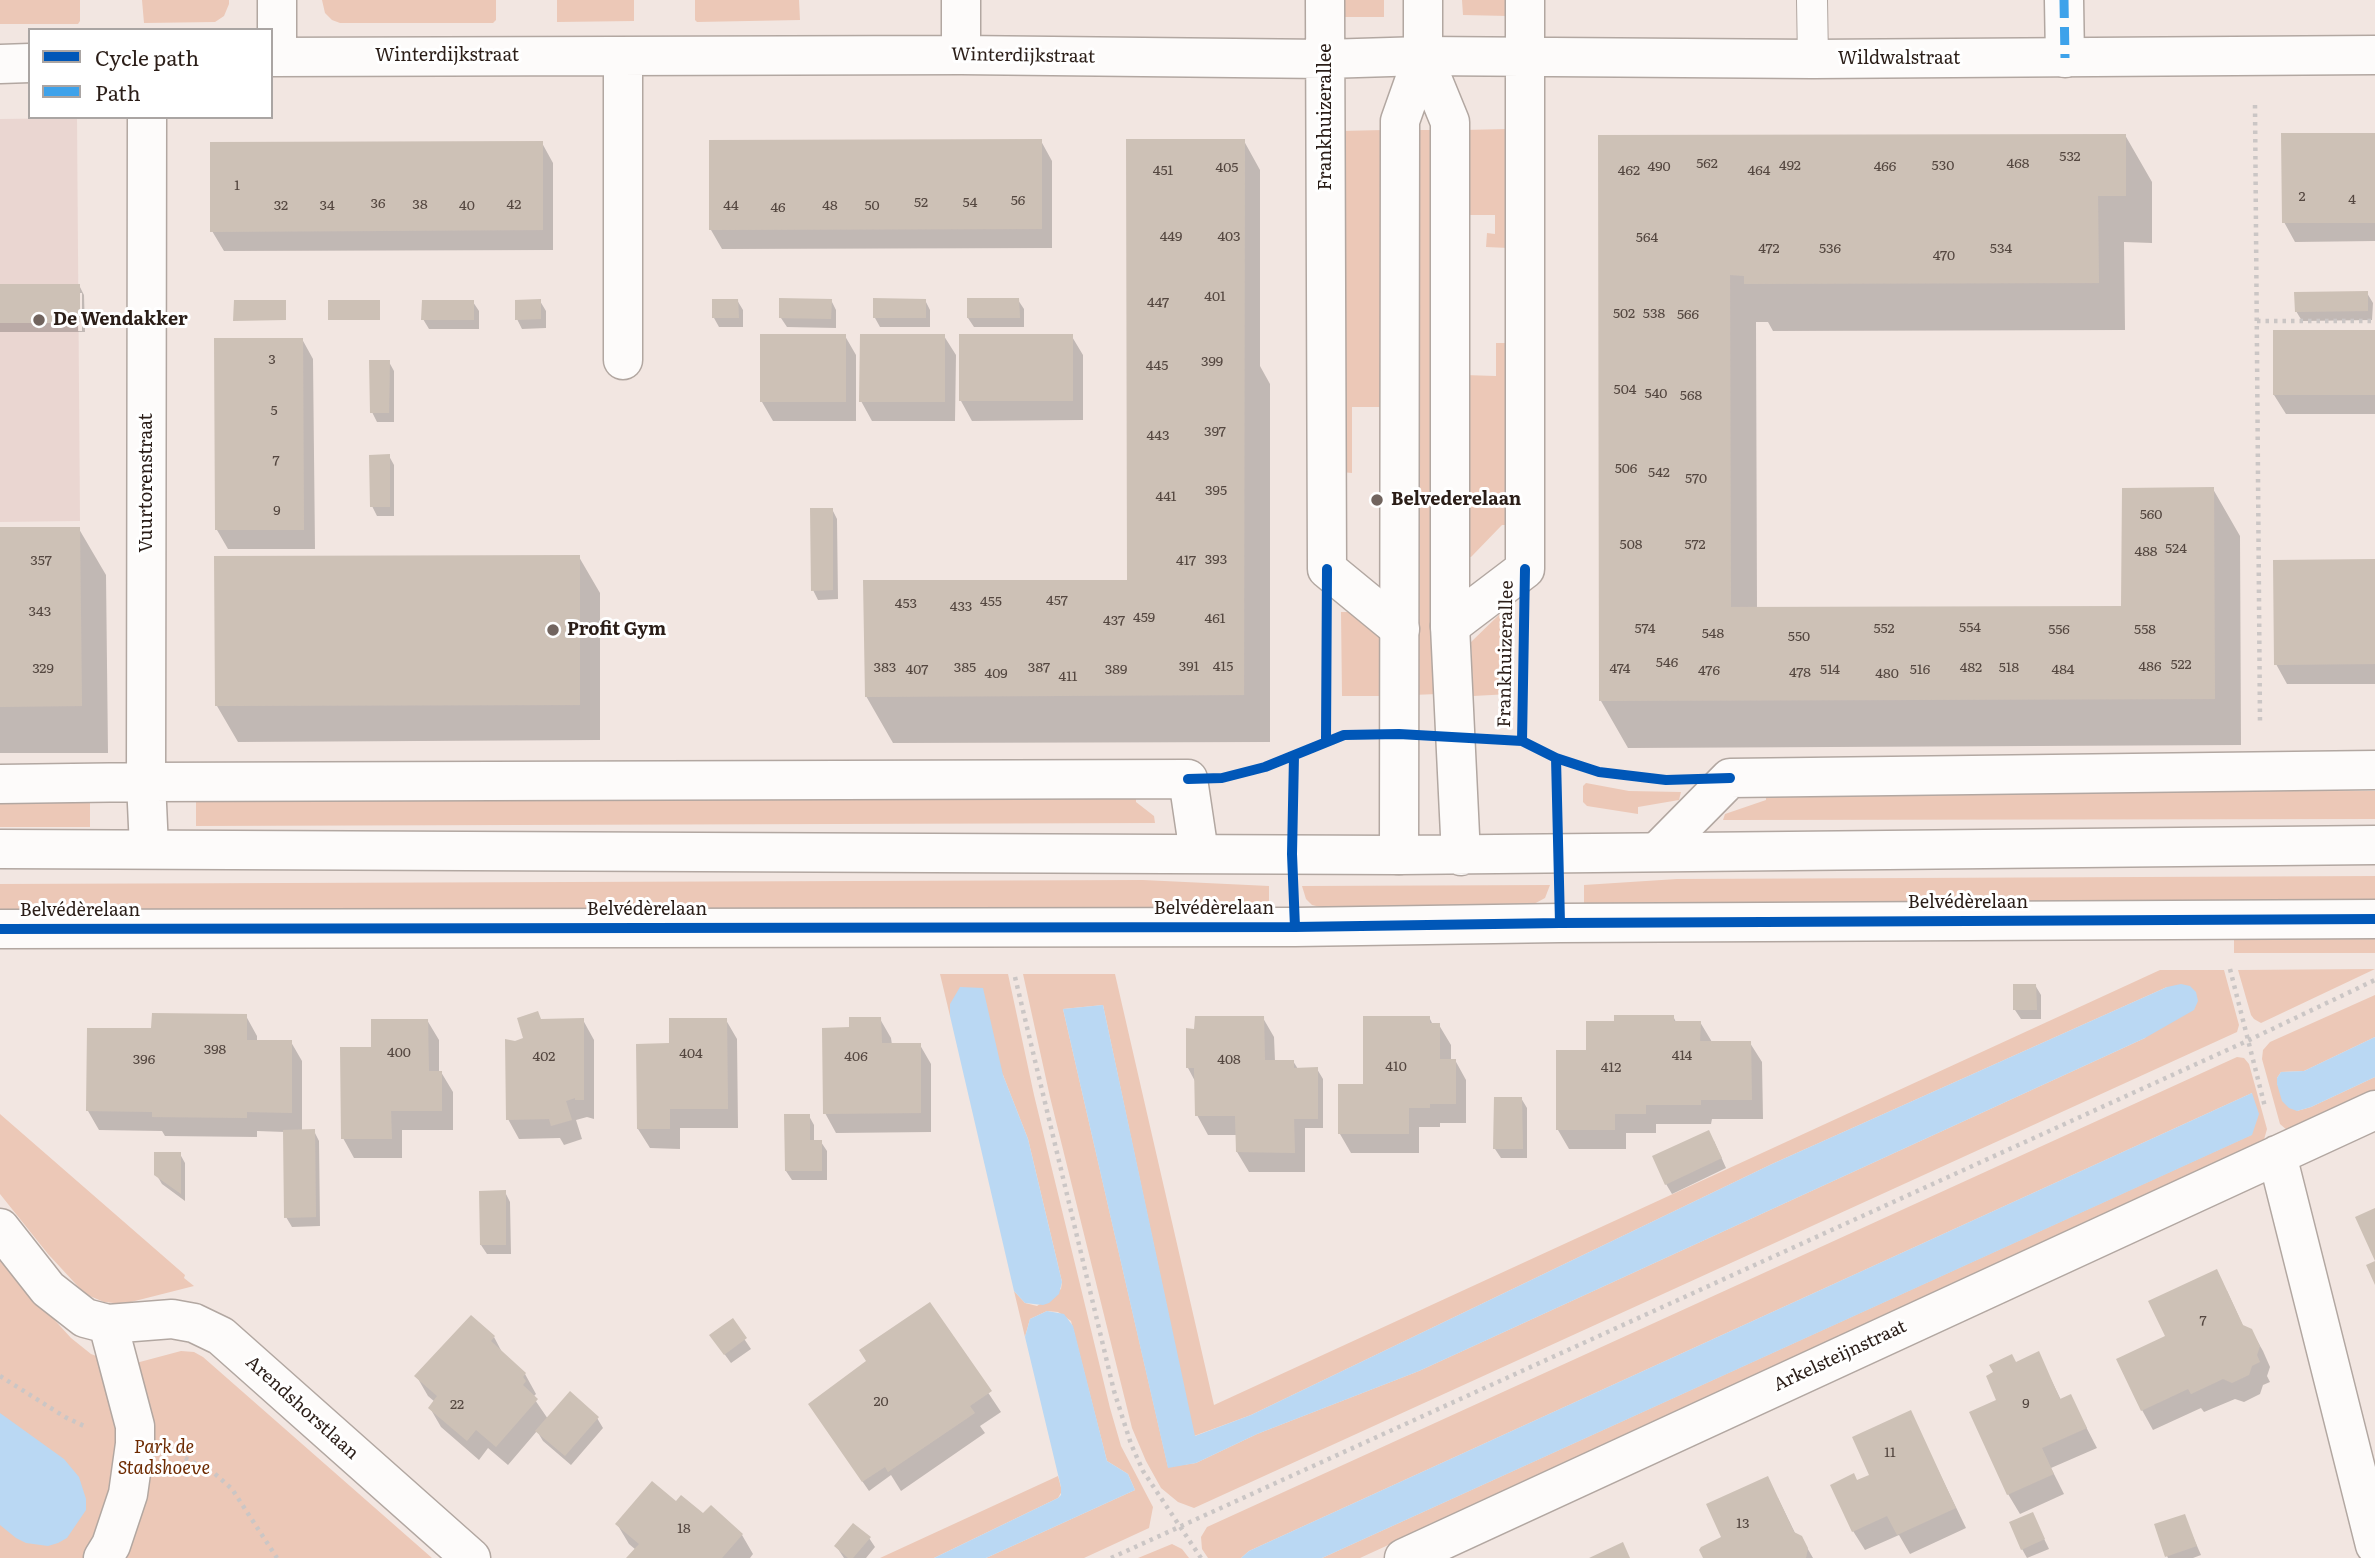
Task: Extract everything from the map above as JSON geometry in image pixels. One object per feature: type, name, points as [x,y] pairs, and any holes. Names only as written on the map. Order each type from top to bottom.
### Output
[{"type":"street","points":[[274,57],[277,0]]},
{"type":"street","points":[[961,0],[961,55]]},
{"type":"street","name":"Frankhuizerallee","points":[[1325,0],[1327,569],[1399,628]]},
{"type":"street","points":[[1399,855],[1400,121],[1423,56],[1423,0]]},
{"type":"street","name":"Frankhuizerallee","points":[[1450,626],[1525,569],[1525,0]]},
{"type":"street","points":[[2064,0],[2065,58]]},
{"type":"street","name":"Winterdijkstraat","points":[[274,57],[961,55],[1325,59],[1423,56]]},
{"type":"street","name":"Wildwalstraat","points":[[1423,56],[1525,59],[1813,59],[2375,55]]},
{"type":"street","points":[[623,56],[623,360]]},
{"type":"street","points":[[1423,56],[1450,122],[1450,626],[1461,856]]},
{"type":"street","points":[[0,64],[28,63]]},
{"type":"street","name":"Vuurtorenstraat","points":[[148,119],[146,782],[149,848]]},
{"type":"street","points":[[1658,851],[1730,778],[2375,770]]},
{"type":"street","points":[[0,785],[146,782],[1188,779],[1199,853]]},
{"type":"street","points":[[0,849],[1461,856],[1658,851],[2375,845]]},
{"type":"street","name":"Belvédèrelaan","points":[[0,929],[1295,927],[2375,919]]},
{"type":"street","name":"Arkelsteijnstraat","points":[[1404,1558],[2375,1110]]},
{"type":"street","points":[[2277,1155],[2375,1545]]},
{"type":"street","name":"Arendshorstlaan","points":[[0,1228],[48,1289],[85,1318],[108,1324],[172,1319],[194,1322],[221,1336],[471,1558]]},
{"type":"street","points":[[103,1558],[111,1545],[128,1494],[135,1444],[135,1426],[108,1324]]},
{"type":"lane","points":[[1812,0],[1813,59]]},
{"type":"path","points":[[2255,55],[2261,770]]},
{"type":"path","points":[[2257,321],[2375,321]]},
{"type":"path","points":[[2228,919],[2228,961],[2277,1155]]},
{"type":"path","points":[[1012,927],[1012,964],[1114,1391],[1143,1471],[1201,1558]]},
{"type":"path","points":[[1111,1558],[2375,981]]},
{"type":"path","points":[[0,1376],[65,1417],[112,1439],[183,1457],[214,1473],[238,1497],[277,1558]]},
{"type":"shaded area","name":"De Wendakker","points":[[0,119],[77,119],[80,521],[0,522]]},
{"type":"green space","points":[[0,0],[80,0],[80,21],[78,24],[0,24]]},
{"type":"green space","points":[[142,0],[229,0],[229,4],[224,16],[215,22],[144,23]]},
{"type":"green space","points":[[322,0],[496,0],[496,20],[493,23],[340,23],[325,13]]},
{"type":"green space","points":[[557,0],[634,0],[634,21],[557,22]]},
{"type":"green space","points":[[695,0],[799,0],[800,20],[697,22]]},
{"type":"green space","points":[[1339,0],[1384,0],[1384,17],[1339,17]]},
{"type":"green space","points":[[1462,0],[1508,0],[1508,16],[1463,15]]},
{"type":"green space","points":[[1508,129],[1509,248],[1486,247],[1487,233],[1495,234],[1495,215],[1463,215],[1463,130]]},
{"type":"green space","points":[[1384,130],[1385,407],[1352,407],[1352,473],[1341,472],[1340,131]]},
{"type":"green space","points":[[1411,130],[1436,130],[1438,694],[1412,695]]},
{"type":"green space","points":[[1496,343],[1509,343],[1510,525],[1502,525],[1471,557],[1464,557],[1464,375],[1496,376]]},
{"type":"green space","points":[[1511,610],[1510,694],[1473,696],[1471,642],[1503,611]]},
{"type":"green space","points":[[1341,612],[1349,612],[1385,636],[1382,696],[1342,696]]},
{"type":"green space","points":[[1586,783],[1629,791],[1681,792],[1679,800],[1638,807],[1638,814],[1587,806],[1583,802],[1583,786]]},
{"type":"green space","points":[[2375,791],[2375,819],[1723,820],[1725,814],[1766,800],[1766,792]]},
{"type":"green space","points":[[1136,794],[1136,802],[1154,816],[1155,823],[196,826],[196,798]]},
{"type":"green space","points":[[90,799],[90,827],[0,827],[0,800]]},
{"type":"green space","points":[[2375,876],[2375,903],[1584,905],[1584,885],[1677,879]]},
{"type":"green space","points":[[1143,880],[1269,886],[1269,907],[0,911],[0,884]]},
{"type":"green space","points":[[1550,885],[1545,898],[1532,905],[1320,907],[1312,905],[1306,899],[1302,886]]},
{"type":"green space","points":[[2234,935],[2375,935],[2375,953],[2234,953]]},
{"type":"green space","points":[[2375,969],[2261,1023],[2251,1015],[2238,970]]},
{"type":"green space","points":[[2160,970],[2224,970],[2239,1025],[2237,1032],[1194,1508],[1178,1502],[1161,1488],[1132,1428],[1050,1097],[1023,974],[1115,974],[1214,1405]],"holes":[[[2167,987],[2145,1038],[1419,1371],[1257,1434],[1196,1463],[1168,1467],[1063,1009],[1103,1005],[1194,1436],[1251,1415],[1772,1164]]]},
{"type":"green space","points":[[940,974],[1008,974],[1034,1095],[1110,1408],[1121,1446],[1153,1507],[1149,1528],[1084,1558],[986,1558],[1135,1490],[1128,1474],[1107,1461],[1071,1321],[1058,1312],[1047,1311],[1030,1319],[1025,1337],[1014,1291],[1025,1303],[1037,1306],[1061,1289],[1062,1282],[1028,1139],[1003,1075],[950,1004],[950,1016]]},
{"type":"green space","points":[[2375,995],[2375,1037],[2304,1071],[2281,1072],[2277,1084],[2297,1111],[2375,1077],[2375,1091],[2288,1131],[2280,1124],[2262,1059],[2263,1050],[2270,1042]]},
{"type":"green space","points":[[2237,1057],[2244,1058],[2249,1064],[2267,1129],[2263,1143],[1360,1558],[1322,1558],[2251,1135],[2252,1093],[1249,1551],[1241,1558],[1208,1558],[1202,1549],[1201,1537],[1207,1527]]},
{"type":"green space","points":[[0,1114],[185,1275],[184,1278],[194,1286],[123,1304],[104,1302],[85,1294],[48,1254],[0,1194]]},
{"type":"green space","name":"Park de Stadshoeve","points":[[0,1260],[71,1338],[91,1354],[104,1359],[136,1363],[181,1351],[194,1352],[203,1357],[432,1558],[0,1558]]},
{"type":"green space","points":[[1058,1476],[1062,1491],[1058,1498],[934,1558],[880,1558]]},
{"type":"green space","points":[[1172,1544],[1182,1549],[1189,1558],[1138,1558]]},
{"type":"water","points":[[2181,984],[2190,986],[2196,992],[2198,1001],[2194,1010],[2145,1038],[1419,1371],[1257,1434],[1196,1463],[1168,1468],[1063,1009],[1103,1005],[1195,1436],[1251,1415],[1772,1164],[2167,987]]},
{"type":"water","points":[[960,987],[983,988],[1003,1075],[1028,1139],[1062,1282],[1059,1294],[1043,1305],[1025,1303],[1014,1291],[950,1016],[950,1004]]},
{"type":"water","points":[[2375,1037],[2375,1077],[2297,1111],[2282,1101],[2277,1084],[2281,1072],[2304,1071]]},
{"type":"water","points":[[2252,1093],[2259,1114],[2252,1135],[1322,1558],[1241,1558],[1249,1551]]},
{"type":"water","points":[[1047,1311],[1064,1314],[1073,1326],[1107,1461],[1128,1474],[1135,1490],[986,1558],[934,1558],[1061,1495],[1025,1337],[1030,1319]]},
{"type":"water","points":[[0,1413],[64,1459],[79,1477],[86,1499],[86,1510],[67,1538],[58,1543],[48,1546],[26,1543],[0,1525]]},
{"type":"building","points":[[2281,133],[2375,133],[2375,223],[2282,223]]},
{"type":"building","points":[[2126,134],[2126,196],[2098,196],[2099,283],[1744,284],[1744,276],[1730,275],[1731,607],[2121,606],[2122,488],[2214,487],[2215,699],[1599,701],[1598,135]]},
{"type":"building","points":[[1042,139],[1042,229],[709,230],[709,140]]},
{"type":"building","points":[[1126,139],[1245,139],[1244,695],[865,697],[863,580],[1127,580]]},
{"type":"building","points":[[543,141],[543,230],[210,232],[210,142]]},
{"type":"building","points":[[0,284],[80,284],[80,323],[0,323]]},
{"type":"building","points":[[2368,291],[2368,311],[2295,312],[2294,292]]},
{"type":"building","points":[[779,298],[832,299],[831,319],[779,318]]},
{"type":"building","points":[[873,298],[926,299],[926,318],[873,318]]},
{"type":"building","points":[[967,298],[1019,298],[1020,318],[967,318]]},
{"type":"building","points":[[541,299],[541,319],[515,320],[515,300]]},
{"type":"building","points":[[712,299],[738,299],[739,318],[712,318]]},
{"type":"building","points":[[234,300],[286,300],[286,320],[233,321]]},
{"type":"building","points":[[328,300],[380,300],[380,320],[328,320]]},
{"type":"building","points":[[422,300],[474,300],[474,320],[421,320]]},
{"type":"building","points":[[2273,330],[2375,330],[2375,395],[2273,395]]},
{"type":"building","points":[[760,334],[846,334],[846,402],[760,402]]},
{"type":"building","points":[[860,334],[945,334],[945,402],[859,402]]},
{"type":"building","points":[[959,334],[1073,334],[1073,401],[959,401]]},
{"type":"building","points":[[214,338],[303,338],[304,530],[215,530]]},
{"type":"building","points":[[369,360],[390,360],[389,413],[370,413]]},
{"type":"building","points":[[390,454],[390,507],[370,507],[369,455]]},
{"type":"building","points":[[810,508],[833,508],[833,590],[811,591]]},
{"type":"building","points":[[0,527],[80,527],[82,706],[0,707]]},
{"type":"building","points":[[580,555],[580,705],[215,706],[214,556]]},
{"type":"building","points":[[2375,559],[2375,664],[2274,665],[2273,560]]},
{"type":"building","points":[[2013,984],[2036,984],[2037,1010],[2013,1010]]},
{"type":"building","points":[[538,1011],[541,1019],[584,1018],[584,1100],[575,1098],[566,1101],[572,1120],[551,1126],[549,1119],[506,1120],[505,1039],[515,1041],[523,1038],[517,1018]]},
{"type":"building","points":[[152,1013],[247,1014],[247,1040],[292,1040],[292,1113],[247,1112],[247,1118],[152,1117],[152,1112],[86,1111],[87,1028],[151,1028]]},
{"type":"building","points":[[1614,1015],[1674,1015],[1674,1021],[1701,1021],[1700,1041],[1751,1041],[1752,1100],[1701,1100],[1701,1105],[1646,1105],[1646,1114],[1615,1114],[1615,1130],[1556,1130],[1556,1050],[1586,1050],[1586,1021],[1614,1021]]},
{"type":"building","points":[[1195,1016],[1264,1016],[1265,1060],[1294,1060],[1294,1068],[1318,1067],[1318,1119],[1294,1119],[1295,1153],[1236,1152],[1235,1116],[1195,1116],[1194,1068],[1186,1068],[1186,1028],[1194,1029]]},
{"type":"building","points":[[1363,1016],[1430,1016],[1430,1023],[1440,1023],[1440,1059],[1456,1059],[1456,1104],[1430,1104],[1430,1108],[1409,1108],[1409,1134],[1338,1134],[1338,1084],[1363,1084]]},
{"type":"building","points":[[849,1017],[881,1017],[882,1043],[921,1043],[921,1113],[823,1114],[822,1028],[849,1027]]},
{"type":"building","points":[[669,1018],[727,1018],[728,1109],[670,1109],[670,1129],[637,1129],[636,1044],[669,1043]]},
{"type":"building","points":[[371,1019],[428,1019],[429,1071],[442,1071],[442,1111],[391,1111],[392,1139],[341,1139],[340,1047],[371,1047]]},
{"type":"building","points":[[1494,1097],[1522,1097],[1523,1149],[1493,1149]]},
{"type":"building","points":[[784,1114],[810,1114],[810,1140],[822,1140],[822,1171],[785,1171]]},
{"type":"building","points":[[315,1129],[316,1217],[284,1218],[283,1130]]},
{"type":"building","points":[[1709,1130],[1722,1158],[1665,1185],[1652,1156]]},
{"type":"building","points":[[154,1152],[181,1152],[181,1194],[154,1175]]},
{"type":"building","points":[[506,1190],[506,1245],[480,1245],[479,1191]]},
{"type":"building","points":[[2375,1208],[2375,1261],[2355,1217]]},
{"type":"building","points":[[2375,1261],[2375,1285],[2366,1265]]},
{"type":"building","points":[[2217,1269],[2243,1325],[2252,1329],[2260,1346],[2257,1355],[2260,1362],[2252,1366],[2249,1375],[2232,1383],[2223,1379],[2191,1394],[2188,1389],[2141,1411],[2116,1359],[2165,1336],[2148,1301]]},
{"type":"building","points":[[930,1302],[992,1391],[970,1406],[975,1413],[888,1472],[885,1467],[862,1482],[808,1404],[866,1361],[859,1350]]},
{"type":"building","points":[[471,1315],[495,1336],[491,1341],[526,1373],[523,1385],[538,1399],[496,1447],[476,1430],[467,1441],[428,1408],[437,1396],[414,1376]]},
{"type":"building","points":[[733,1318],[747,1338],[724,1355],[709,1335]]},
{"type":"building","points":[[2039,1351],[2060,1399],[2071,1394],[2087,1428],[2042,1448],[2054,1474],[2007,1495],[1969,1412],[1996,1400],[1986,1376],[1993,1372],[1989,1365],[2012,1354],[2016,1362]]},
{"type":"building","points":[[570,1391],[599,1417],[565,1456],[535,1431]]},
{"type":"building","points":[[1911,1410],[1956,1508],[1897,1535],[1887,1516],[1852,1532],[1830,1485],[1854,1473],[1857,1480],[1869,1475],[1852,1437]]},
{"type":"building","points":[[1768,1476],[1794,1532],[1802,1536],[1808,1548],[1806,1558],[1703,1558],[1699,1550],[1701,1547],[1721,1537],[1706,1504]]},
{"type":"building","points":[[652,1481],[676,1501],[681,1495],[703,1513],[711,1505],[743,1534],[722,1558],[626,1558],[639,1544],[615,1524]]},
{"type":"building","points":[[2033,1512],[2045,1539],[2021,1550],[2009,1522]]},
{"type":"building","points":[[2185,1514],[2197,1546],[2165,1557],[2154,1524]]},
{"type":"building","points":[[853,1523],[871,1537],[853,1558],[848,1558],[834,1546]]},
{"type":"building","points":[[1623,1542],[1630,1558],[1589,1558]]},
{"type":"marked path","points":[[2064,0],[2065,58]]},
{"type":"cycle path","points":[[1326,741],[1327,569]]},
{"type":"cycle path","points":[[1522,741],[1525,569]]},
{"type":"cycle path","points":[[1188,779],[1222,778],[1265,767],[1344,735],[1399,734],[1522,741],[1556,758],[1599,772],[1666,780],[1730,778]]},
{"type":"cycle path","points":[[1294,756],[1292,854],[1295,927]]},
{"type":"cycle path","points":[[1556,758],[1560,923]]},
{"type":"cycle path","points":[[0,929],[1295,927],[2375,919]]},
{"type":"place","name":"De Wendakker","points":[[39,320]]},
{"type":"place","name":"Belvederelaan","points":[[1377,500]]},
{"type":"place","name":"Profit Gym","points":[[553,630]]}]
